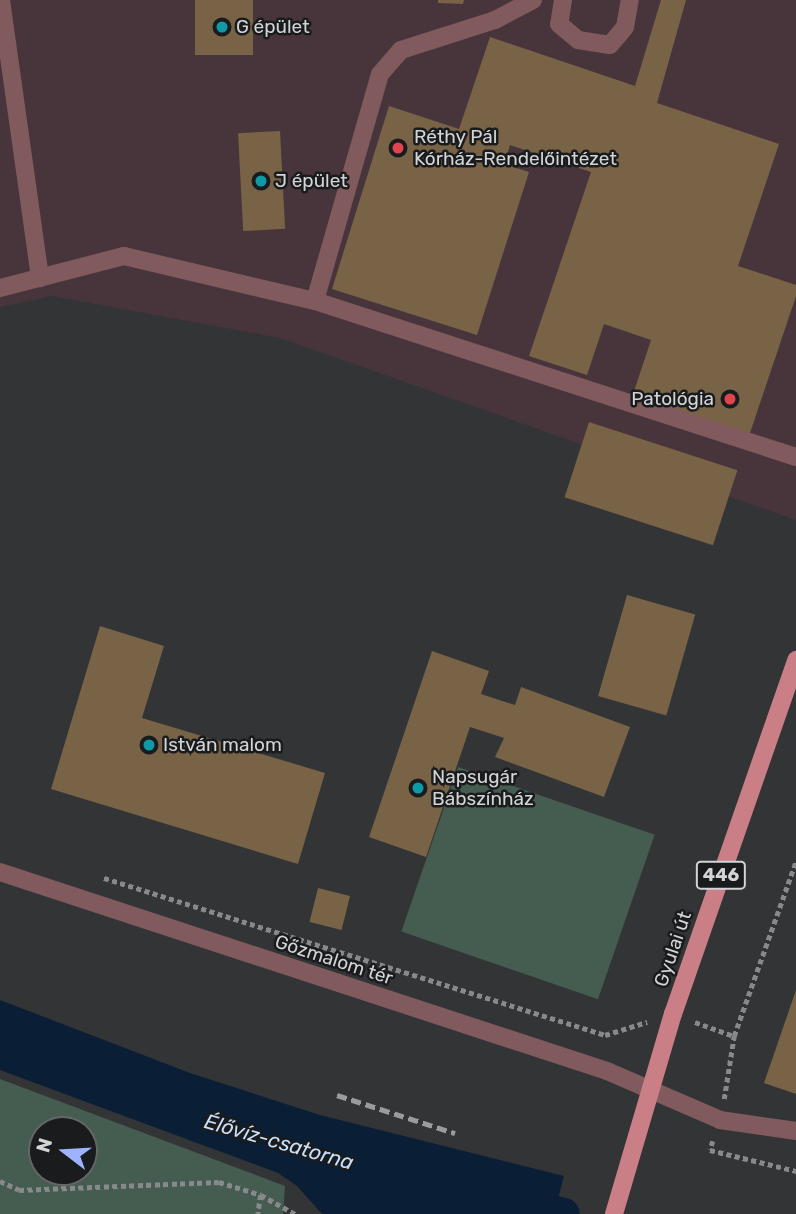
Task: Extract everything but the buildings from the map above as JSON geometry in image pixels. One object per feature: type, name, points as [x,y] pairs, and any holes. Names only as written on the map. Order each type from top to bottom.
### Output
[{"type":"main road","name":"Gyulai út","points":[[614,1214],[653,1091],[673,1014],[796,660]]},
{"type":"street","points":[[1,0],[40,278]]},
{"type":"street","points":[[315,301],[380,74],[401,50],[495,20],[533,0]]},
{"type":"street","points":[[563,0],[559,24],[578,40],[610,45],[625,27],[630,0]]},
{"type":"street","points":[[0,288],[124,256],[315,301],[796,457]]},
{"type":"street","name":"Gőzmalom tér","points":[[0,872],[607,1071],[720,1120],[796,1131]]},
{"type":"path","points":[[796,861],[734,1035],[720,1120],[710,1150],[796,1171]]},
{"type":"path","points":[[92,875],[605,1035],[673,1014],[734,1035]]},
{"type":"path","points":[[0,1181],[19,1190],[219,1182],[261,1195],[295,1214]]},
{"type":"path","points":[[258,1214],[261,1195]]},
{"type":"shaded area","name":"Réthy Pál Kórház-Rendelőintézet","points":[[0,0],[796,0],[796,520],[280,338],[52,296],[0,307]]},
{"type":"green space","points":[[458,767],[655,835],[598,999],[401,932]]},
{"type":"green space","points":[[0,1079],[285,1186],[283,1214],[0,1214]]},
{"type":"water","points":[[0,1000],[190,1073],[320,1115],[564,1176],[554,1214],[322,1214],[297,1186],[278,1173],[0,1070]]},
{"type":"waterway","name":"Élővíz-csatorna","points":[[514,1202],[564,1214]]},
{"type":"railway","points":[[337,1095],[455,1133]]},
{"type":"place","name":"G épület","points":[[222,27]]},
{"type":"place","name":"Réthy Pál Kórház-Rendelőintézet","points":[[398,148]]},
{"type":"place","name":"J épület","points":[[261,181]]},
{"type":"place","name":"Patológia","points":[[730,399]]},
{"type":"place","name":"István malom","points":[[149,745]]},
{"type":"place","name":"Napsugár Bábszínház","points":[[418,788]]}]
